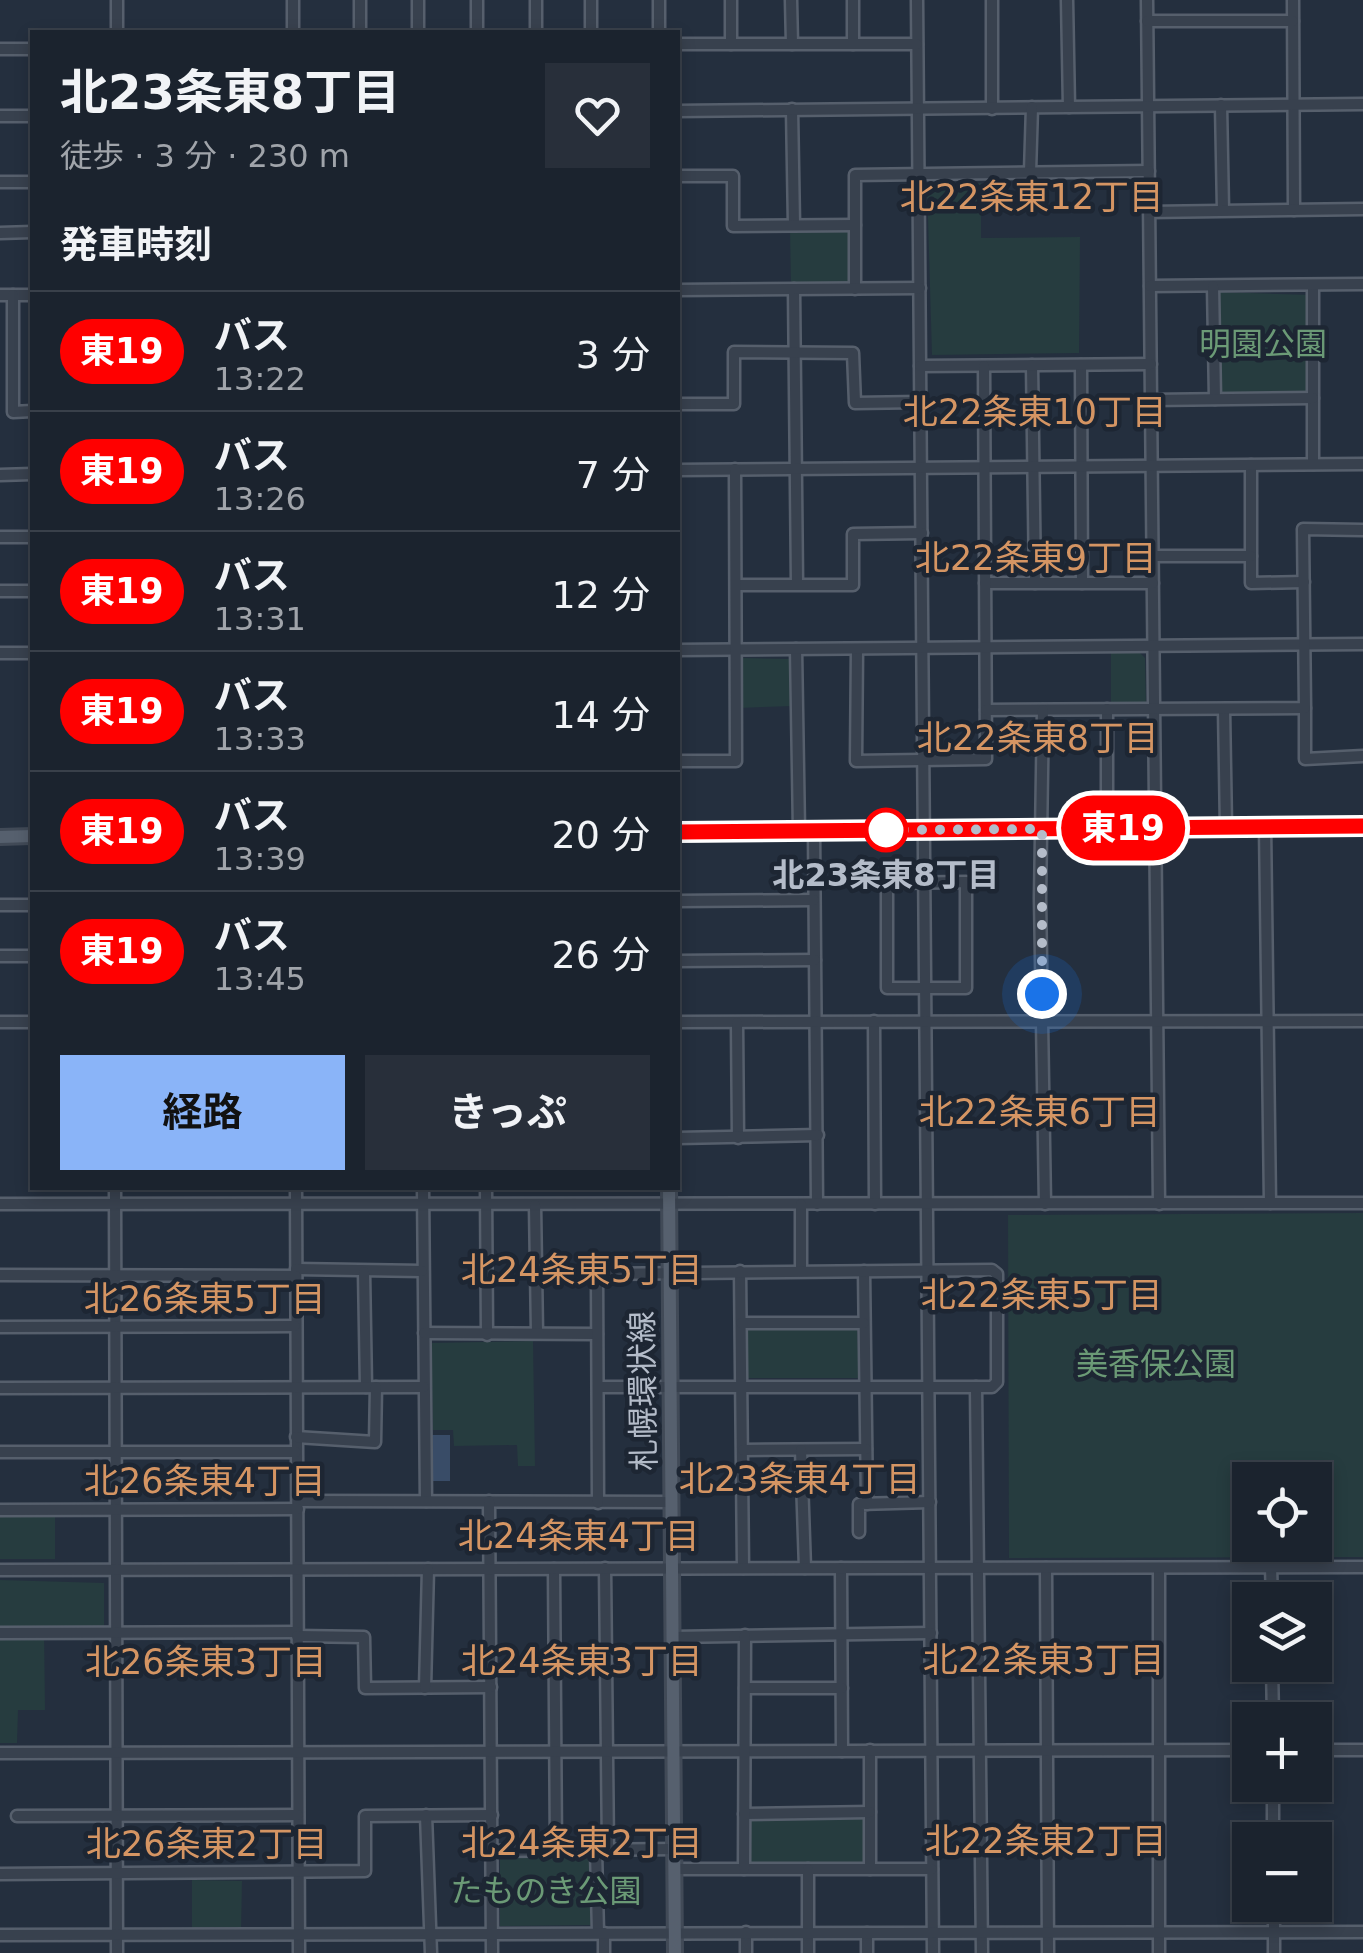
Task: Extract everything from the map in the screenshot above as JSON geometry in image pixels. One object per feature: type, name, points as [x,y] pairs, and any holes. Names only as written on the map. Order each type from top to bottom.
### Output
[{"type":"main road","points":[[680,832],[1363,826]]},
{"type":"main road","points":[[0,837],[30,836]]},
{"type":"main road","name":"札幌環状線","points":[[669,1190],[675,1953]]},
{"type":"street","points":[[117,0],[117,30]]},
{"type":"street","points":[[293,0],[293,30]]},
{"type":"street","points":[[360,0],[360,30]]},
{"type":"street","points":[[418,0],[418,30]]},
{"type":"street","points":[[477,0],[477,30]]},
{"type":"street","points":[[536,0],[536,30]]},
{"type":"street","points":[[590,0],[591,30]]},
{"type":"street","points":[[659,0],[659,30]]},
{"type":"street","points":[[731,0],[732,44]]},
{"type":"street","points":[[792,0],[792,44]]},
{"type":"street","points":[[853,0],[853,44]]},
{"type":"street","points":[[917,0],[933,1953]]},
{"type":"street","points":[[992,0],[992,109]]},
{"type":"street","points":[[1067,0],[1069,107]]},
{"type":"street","points":[[1147,0],[1158,1204]]},
{"type":"street","points":[[1293,0],[1294,210]]},
{"type":"street","points":[[1147,20],[1293,21]]},
{"type":"street","points":[[680,44],[918,44]]},
{"type":"street","points":[[0,49],[30,48]]},
{"type":"street","points":[[680,110],[1363,104]]},
{"type":"street","points":[[1221,106],[1224,210]]},
{"type":"street","points":[[1030,172],[1032,107]]},
{"type":"street","points":[[792,110],[794,225]]},
{"type":"street","points":[[0,116],[30,116]]},
{"type":"street","points":[[855,288],[854,175],[1150,171]]},
{"type":"street","points":[[680,176],[733,176],[733,226],[855,224]]},
{"type":"street","points":[[0,182],[30,182]]},
{"type":"street","points":[[1150,212],[1363,210]]},
{"type":"street","points":[[0,233],[30,232]]},
{"type":"street","points":[[1150,286],[1363,284]]},
{"type":"street","points":[[1312,285],[1314,464]]},
{"type":"street","points":[[1214,286],[1215,399]]},
{"type":"street","points":[[680,290],[920,288]]},
{"type":"street","points":[[794,289],[797,584]]},
{"type":"street","points":[[6,295],[14,412],[30,411]]},
{"type":"street","points":[[680,404],[734,404],[734,352],[854,352],[855,403],[920,402]]},
{"type":"street","points":[[920,366],[1151,364]]},
{"type":"street","points":[[1032,365],[1034,583]]},
{"type":"street","points":[[1081,365],[1082,583]]},
{"type":"street","points":[[857,648],[856,761],[986,759],[984,366]]},
{"type":"street","points":[[1152,400],[1313,398]]},
{"type":"street","points":[[680,470],[1363,464]]},
{"type":"street","points":[[1251,465],[1251,583],[1304,582]]},
{"type":"street","points":[[680,761],[736,761],[735,469]]},
{"type":"street","points":[[0,474],[30,474]]},
{"type":"street","points":[[1363,530],[1303,530],[1305,759],[1363,756]]},
{"type":"street","points":[[736,586],[853,585],[853,534],[922,533]]},
{"type":"street","points":[[0,537],[30,537]]},
{"type":"street","points":[[1153,556],[1251,556]]},
{"type":"street","points":[[985,583],[1153,582]]},
{"type":"street","points":[[0,591],[30,591]]},
{"type":"street","points":[[680,650],[1363,644]]},
{"type":"street","points":[[796,649],[799,830]]},
{"type":"street","points":[[0,654],[30,653]]},
{"type":"street","points":[[1107,708],[1107,828]]},
{"type":"street","points":[[986,710],[1305,708]]},
{"type":"street","points":[[1224,709],[1226,827]]},
{"type":"street","points":[[1042,710],[1045,1204]]},
{"type":"street","points":[[1265,826],[1270,1203]]},
{"type":"street","points":[[814,830],[817,1204]]},
{"type":"street","points":[[966,882],[966,988],[887,988],[886,884],[924,883],[966,882]]},
{"type":"street","points":[[680,900],[814,900]]},
{"type":"street","points":[[0,905],[30,905]]},
{"type":"street","points":[[0,956],[30,956]]},
{"type":"street","points":[[680,962],[816,960]]},
{"type":"street","points":[[874,1021],[875,1204]]},
{"type":"street","points":[[680,1022],[1363,1021]]},
{"type":"street","points":[[0,1022],[30,1022]]},
{"type":"street","points":[[737,1023],[738,1138]]},
{"type":"street","points":[[680,1138],[818,1136]]},
{"type":"street","points":[[114,1190],[117,1953]]},
{"type":"street","points":[[296,1190],[299,1953]]},
{"type":"street","points":[[423,1190],[426,1501]]},
{"type":"street","points":[[486,1190],[487,1335]]},
{"type":"street","points":[[0,1204],[1363,1203]]},
{"type":"street","points":[[801,1271],[802,1204]]},
{"type":"street","points":[[535,1205],[537,1333]]},
{"type":"street","points":[[598,1502],[597,1274],[669,1270],[992,1270],[997,1274],[997,1382],[976,1387],[600,1387]]},
{"type":"street","points":[[864,1270],[866,1504]]},
{"type":"street","points":[[0,1275],[422,1271]]},
{"type":"street","points":[[296,1437],[375,1442],[364,1272]]},
{"type":"street","points":[[740,1272],[743,1568]]},
{"type":"street","points":[[741,1323],[864,1323]]},
{"type":"street","points":[[0,1327],[295,1326]]},
{"type":"street","points":[[424,1334],[597,1334]]},
{"type":"street","points":[[0,1388],[424,1387]]},
{"type":"street","points":[[976,1387],[982,1953]]},
{"type":"street","points":[[742,1450],[866,1449]]},
{"type":"street","points":[[801,1450],[806,1568]]},
{"type":"street","points":[[0,1452],[296,1452]]},
{"type":"street","points":[[0,1510],[426,1501],[671,1502]]},
{"type":"street","points":[[489,1501],[492,1953]]},
{"type":"street","points":[[859,1532],[858,1504],[930,1502]]},
{"type":"street","points":[[1270,1567],[1271,1582]]},
{"type":"street","points":[[0,1570],[1363,1567]]},
{"type":"street","points":[[604,1953],[601,1933],[607,1751],[605,1568]]},
{"type":"street","points":[[841,1568],[842,1750]]},
{"type":"street","points":[[1046,1568],[1048,1953]]},
{"type":"street","points":[[1159,1568],[1159,1953]]},
{"type":"street","points":[[425,1688],[428,1569]]},
{"type":"street","points":[[554,1569],[556,1850]]},
{"type":"street","points":[[0,1632],[364,1637],[365,1688],[491,1687]]},
{"type":"street","points":[[672,1636],[931,1633]]},
{"type":"street","points":[[744,1869],[745,1636]]},
{"type":"street","points":[[745,1688],[842,1688]]},
{"type":"street","points":[[870,1750],[870,1869]]},
{"type":"street","points":[[0,1753],[1232,1750]]},
{"type":"street","points":[[1332,1750],[1363,1750]]},
{"type":"street","points":[[744,1814],[870,1812]]},
{"type":"street","points":[[0,1874],[365,1872],[364,1816],[492,1814]]},
{"type":"street","points":[[16,1816],[298,1815]]},
{"type":"street","points":[[426,1815],[430,1953]]},
{"type":"street","points":[[492,1851],[674,1849]]},
{"type":"street","points":[[674,1869],[932,1869]]},
{"type":"street","points":[[808,1869],[808,1953]]},
{"type":"street","points":[[1274,1922],[1274,1953]]},
{"type":"street","points":[[746,1932],[746,1953]]},
{"type":"street","points":[[0,1935],[1363,1932]]},
{"type":"street","points":[[867,1933],[867,1953]]},
{"type":"green space","points":[[981,183],[981,238],[1080,237],[1079,353],[932,355],[927,184]]},
{"type":"green space","points":[[848,228],[848,284],[791,285],[790,229]]},
{"type":"green space","name":"明園公園","points":[[1220,292],[1310,295],[1308,391],[1220,396]]},
{"type":"green space","points":[[1111,653],[1140,653],[1145,658],[1146,706],[1111,706]]},
{"type":"green space","points":[[740,658],[792,659],[792,706],[738,708]]},
{"type":"green space","name":"美香保公園","points":[[1363,1213],[1363,1557],[1332,1557],[1332,1462],[1232,1462],[1232,1557],[1009,1558],[1008,1215]]},
{"type":"green space","points":[[857,1328],[859,1378],[746,1378],[747,1329]]},
{"type":"green space","points":[[533,1341],[535,1466],[518,1466],[517,1445],[454,1446],[453,1430],[433,1430],[431,1343]]},
{"type":"green space","points":[[0,1515],[55,1515],[55,1559],[0,1559]]},
{"type":"green space","points":[[0,1580],[104,1583],[104,1627],[44,1627],[45,1710],[18,1710],[17,1743],[0,1743]]},
{"type":"green space","points":[[748,1817],[867,1817],[867,1865],[748,1866]]},
{"type":"green space","name":"たものき公園","points":[[592,1856],[591,1925],[500,1926],[500,1858]]},
{"type":"green space","points":[[192,1880],[242,1881],[241,1932],[192,1932]]},
{"type":"water","points":[[432,1435],[450,1435],[450,1481],[433,1481]]},
{"type":"bus line","name":"東19","points":[[680,832],[1363,826]]},
{"type":"place","name":"北23条東8丁目","points":[[886,830]]},
{"type":"district","name":"北22条東12丁目","points":[[1032,197]]},
{"type":"district","name":"北22条東10丁目","points":[[1035,412]]},
{"type":"district","name":"北22条東9丁目","points":[[1036,558]]},
{"type":"district","name":"北22条東8丁目","points":[[1038,738]]},
{"type":"district","name":"北22条東6丁目","points":[[1040,1112]]},
{"type":"district","name":"北24条東5丁目","points":[[582,1270]]},
{"type":"district","name":"北22条東5丁目","points":[[1042,1295]]},
{"type":"district","name":"北26条東5丁目","points":[[205,1299]]},
{"type":"district","name":"北23条東4丁目","points":[[800,1479]]},
{"type":"district","name":"北26条東4丁目","points":[[205,1481]]},
{"type":"district","name":"北24条東4丁目","points":[[579,1536]]},
{"type":"district","name":"北22条東3丁目","points":[[1044,1660]]},
{"type":"district","name":"北24条東3丁目","points":[[582,1661]]},
{"type":"district","name":"北26条東3丁目","points":[[206,1662]]},
{"type":"district","name":"北22条東2丁目","points":[[1046,1841]]},
{"type":"district","name":"北24条東2丁目","points":[[582,1843]]},
{"type":"district","name":"北26条東2丁目","points":[[207,1844]]},
{"type":"route","points":[[886,830],[1042,829],[1042,994]]}]
